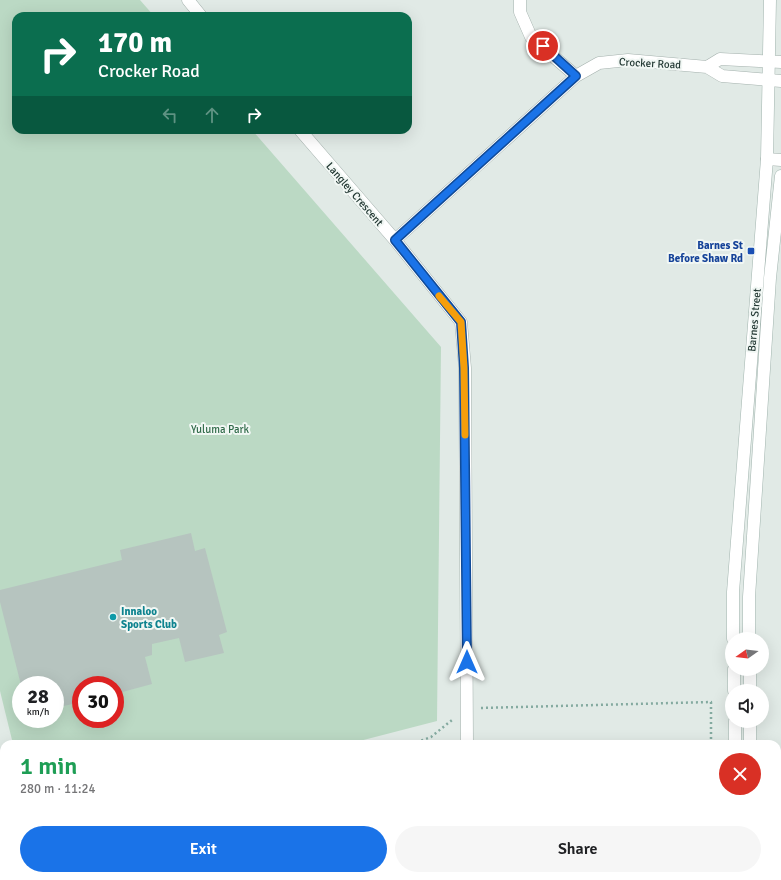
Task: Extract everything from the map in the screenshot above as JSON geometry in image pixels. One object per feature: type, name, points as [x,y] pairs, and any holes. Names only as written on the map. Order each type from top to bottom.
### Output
[{"type":"street","points":[[188,0],[198,12]]},
{"type":"street","points":[[520,0],[520,12],[531,37],[576,76]]},
{"type":"street","name":"Barnes Street","points":[[733,632],[733,592],[767,159],[769,80],[775,62],[770,0]]},
{"type":"street","name":"Crocker Road","points":[[707,67],[720,59],[775,62]]},
{"type":"street","name":"Crocker Road","points":[[395,240],[576,76],[599,63],[628,60],[707,67],[722,76],[781,81]]},
{"type":"street","name":"Langley Crescent","points":[[303,134],[395,240],[461,322],[464,368],[467,740]]},
{"type":"street","points":[[767,159],[781,160]]},
{"type":"street","name":"Barnes Street","points":[[749,632],[749,597],[770,286],[781,176]]},
{"type":"street","points":[[734,728],[735,740]]},
{"type":"street","points":[[750,728],[750,740]]},
{"type":"path","points":[[423,740],[431,737],[467,708],[711,702],[711,740]]},
{"type":"green space","name":"Yuluma Park","points":[[0,0],[140,0],[150,12],[12,12],[12,134],[255,134],[441,347],[437,721],[363,740],[12,740],[0,691]]},
{"type":"building","name":"Innaloo Sports Club","points":[[191,533],[195,551],[205,548],[227,632],[219,635],[224,653],[185,662],[179,638],[152,644],[152,655],[145,657],[152,684],[124,692],[124,676],[72,676],[72,704],[64,706],[64,676],[19,676],[0,602],[0,590],[122,560],[120,550]]},
{"type":"slow traffic","points":[[439,296],[461,322],[464,368],[465,435]]},
{"type":"place","name":"Barnes St Before Shaw Rd","points":[[751,251]]},
{"type":"place","name":"Innaloo Sports Club","points":[[113,617]]},
{"type":"route","points":[[467,662],[464,368],[461,322],[395,240],[576,76],[543,46]]}]
